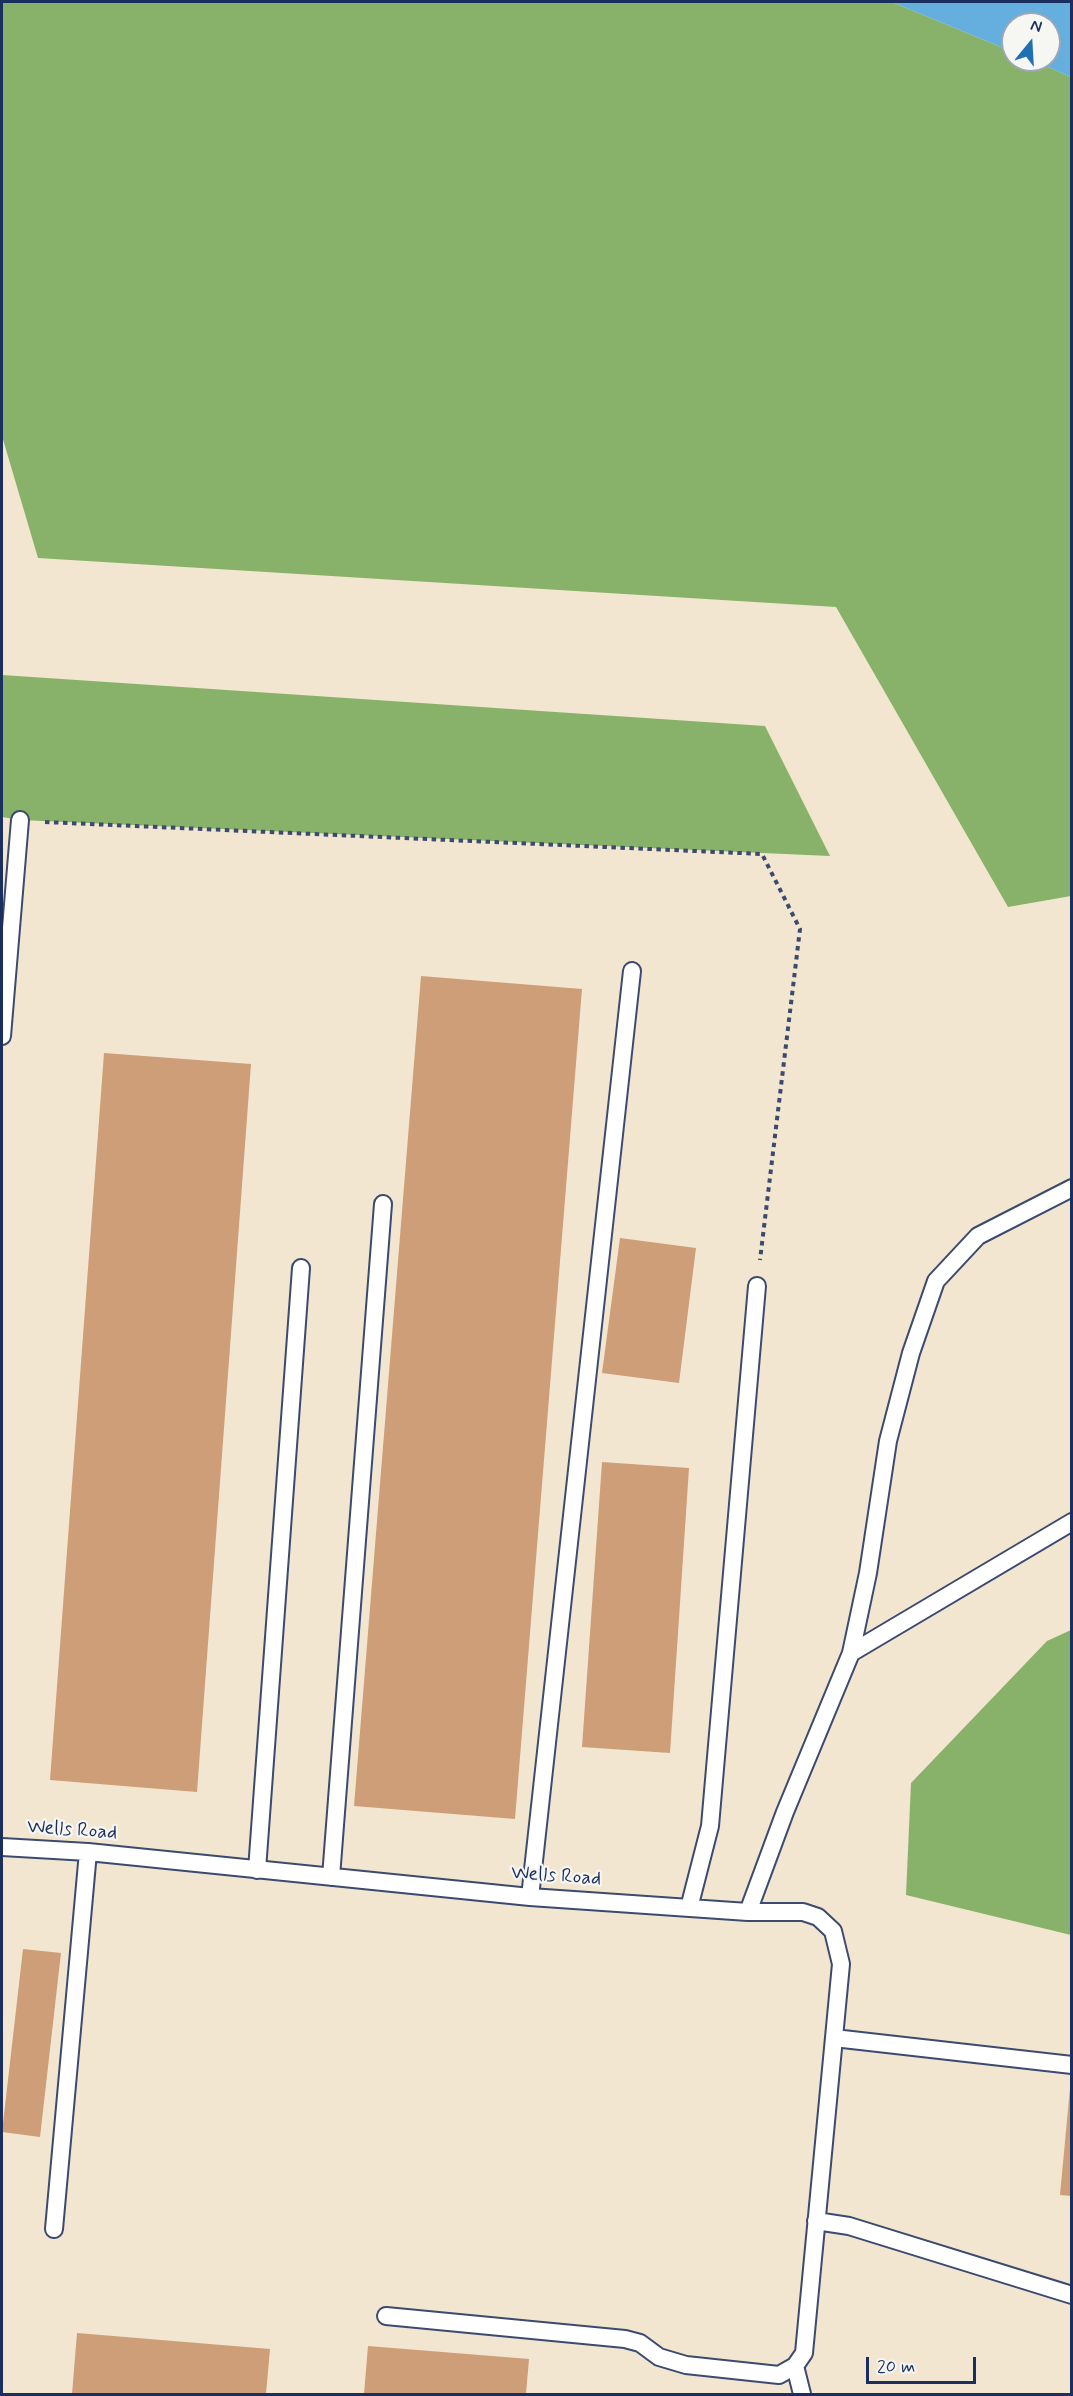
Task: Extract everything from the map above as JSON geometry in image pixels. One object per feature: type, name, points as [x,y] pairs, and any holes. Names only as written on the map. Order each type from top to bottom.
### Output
[{"type":"lane","points":[[2,1036],[20,820]]},
{"type":"lane","points":[[530,1897],[632,971]]},
{"type":"lane","points":[[748,1912],[785,1812],[851,1653],[868,1573],[888,1441],[911,1353],[936,1281],[978,1236],[1071,1188]]},
{"type":"lane","points":[[331,1877],[383,1204]]},
{"type":"lane","points":[[257,1870],[301,1268]]},
{"type":"lane","points":[[689,1908],[710,1826],[757,1286]]},
{"type":"lane","points":[[851,1653],[1071,1522]]},
{"type":"lane","name":"Wells Road","points":[[2,1846],[88,1852],[530,1897],[748,1912],[803,1912],[818,1917],[833,1931],[841,1964],[804,2353],[795,2366]]},
{"type":"lane","points":[[54,2229],[88,1852]]},
{"type":"lane","points":[[834,2038],[1071,2065]]},
{"type":"lane","points":[[816,2221],[849,2226],[1071,2295]]},
{"type":"lane","points":[[386,2316],[625,2339],[640,2343],[658,2357],[686,2365],[779,2375],[795,2366],[802,2394]]},
{"type":"path","points":[[20,820],[762,854],[800,930],[757,1286]]},
{"type":"green space","points":[[2,2],[892,2],[1001,47],[1001,72],[1060,72],[1071,77],[1071,896],[1008,907],[836,607],[38,558],[2,436]]},
{"type":"green space","points":[[2,675],[765,726],[830,856],[20,820],[2,817]]},
{"type":"green space","points":[[1071,1630],[1071,1935],[906,1895],[911,1783],[1047,1641]]},
{"type":"water","points":[[892,2],[1071,2],[1071,77],[1060,72],[1061,12],[1001,12],[1001,47]]},
{"type":"building","points":[[421,976],[582,989],[515,1819],[354,1806]]},
{"type":"building","points":[[104,1053],[251,1064],[197,1792],[50,1780]]},
{"type":"building","points":[[620,1238],[696,1248],[679,1383],[602,1373]]},
{"type":"building","points":[[602,1462],[689,1468],[670,1753],[582,1747]]},
{"type":"building","points":[[23,1949],[61,1953],[40,2137],[2,2132]]},
{"type":"building","points":[[1070,2088],[1072,2089],[1072,2196],[1060,2195]]},
{"type":"building","points":[[77,2333],[270,2349],[266,2394],[72,2394]]},
{"type":"building","points":[[368,2346],[529,2359],[526,2394],[364,2394]]}]
